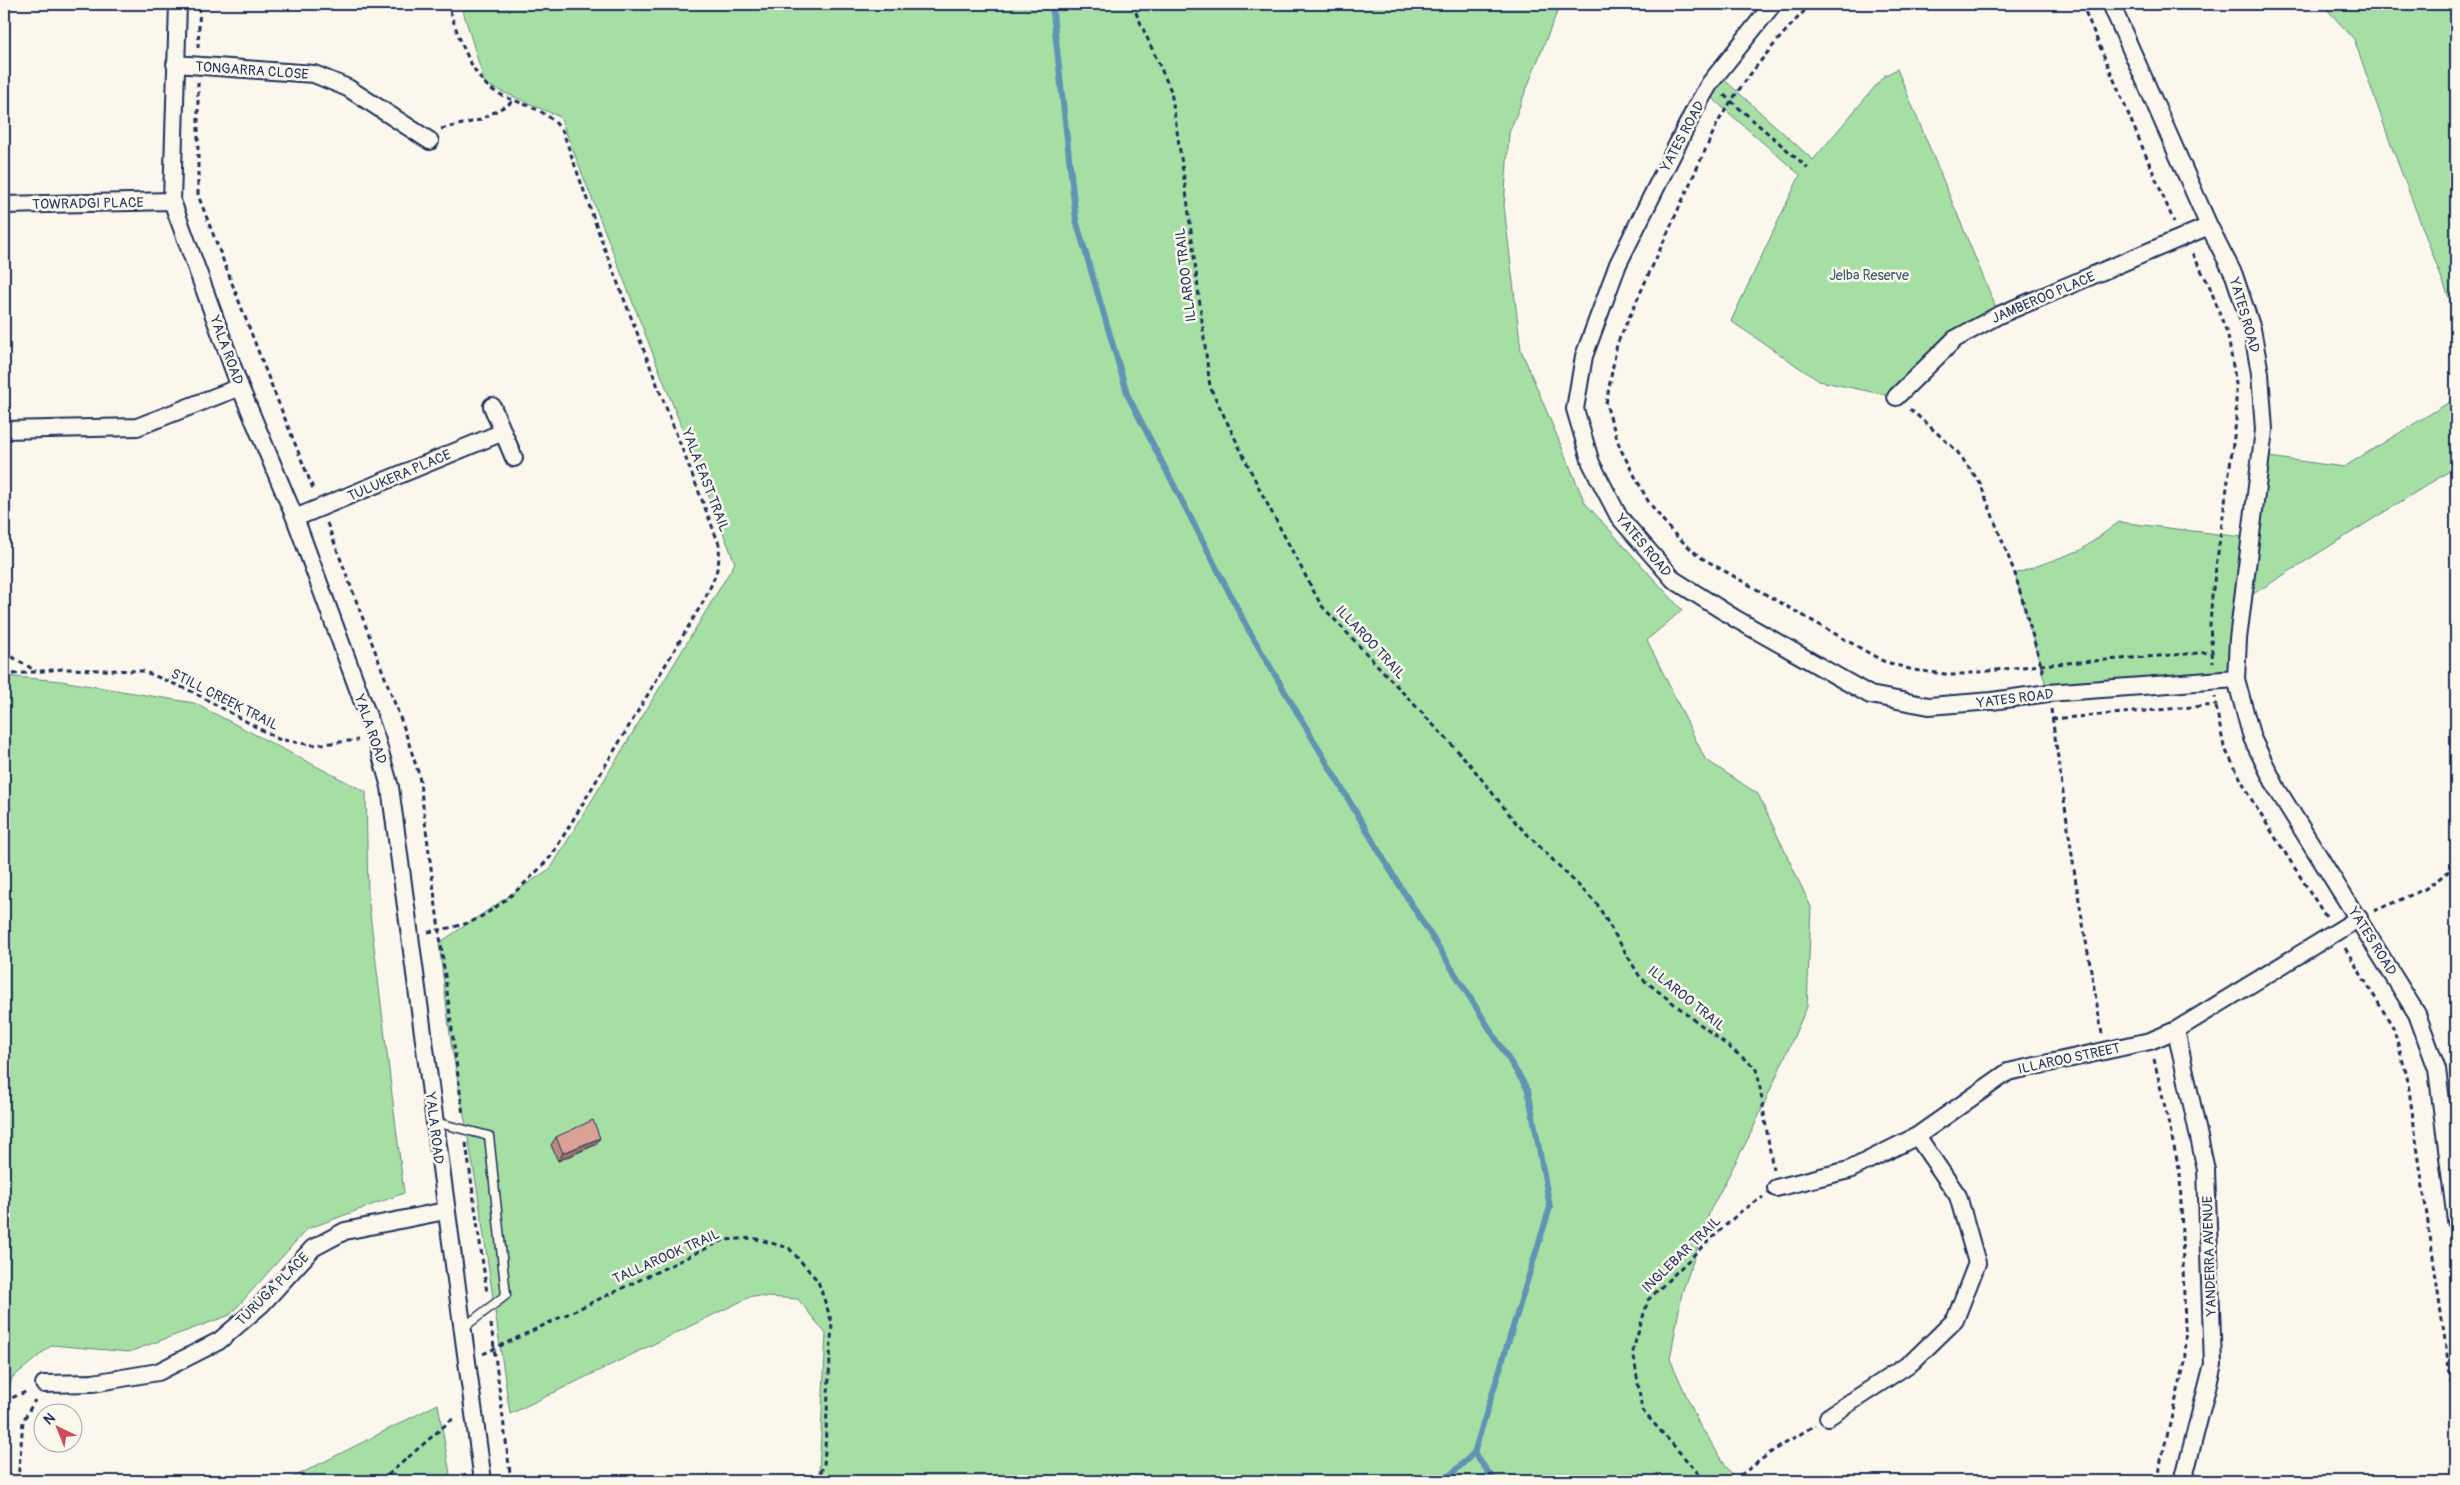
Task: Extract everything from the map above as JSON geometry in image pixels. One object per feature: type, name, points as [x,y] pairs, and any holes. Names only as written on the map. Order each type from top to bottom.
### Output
[{"type":"street","name":"YALA ROAD","points":[[178,4],[172,201],[240,387],[295,518],[376,738],[390,787],[445,1211],[463,1328],[483,1481]]},
{"type":"street","name":"YATES ROAD","points":[[1773,4],[1710,84],[1695,109],[1618,264],[1584,356],[1575,409],[1591,463],[1619,517],[1674,580],[1736,619],[1870,695],[1929,706],[1992,702],[2048,693],[2236,679]]},
{"type":"street","name":"YATES ROAD","points":[[2111,4],[2210,226],[2234,275],[2252,329],[2260,373],[2264,430],[2238,638],[2236,679],[2252,738],[2277,789],[2417,1014],[2437,1069],[2456,1221]]},
{"type":"street","name":"TONGARRA CLOSE","points":[[175,64],[314,74],[348,88],[426,139]]},
{"type":"street","name":"TOWRADGI PLACE","points":[[4,206],[172,201]]},
{"type":"street","name":"JAMBEROO PLACE","points":[[1896,397],[1955,339],[1999,315],[2210,226]]},
{"type":"street","points":[[6,433],[136,427],[240,387]]},
{"type":"street","points":[[492,406],[514,458]]},
{"type":"street","name":"TULUKERA PLACE","points":[[295,518],[503,432]]},
{"type":"street","name":"ILLAROO STREET","points":[[1776,1188],[1849,1170],[1917,1136],[2008,1072],[2104,1049],[2150,1041],[2176,1030],[2359,918]]},
{"type":"street","name":"YANDERRA AVENUE","points":[[2176,1030],[2206,1170],[2213,1364],[2183,1481]]},
{"type":"street","points":[[1828,1417],[1912,1362],[1955,1320],[1977,1263],[1958,1196],[1917,1136]]},
{"type":"street","name":"TURUGA PLACE","points":[[44,1384],[92,1383],[158,1372],[218,1340],[260,1305],[312,1248],[345,1231],[445,1211]]},
{"type":"lane","points":[[434,1122],[489,1136],[506,1294],[463,1328]]},
{"type":"path","name":"YALA EAST TRAIL","points":[[410,934],[455,927],[489,912],[541,868],[552,855],[703,602],[716,577],[720,560],[719,544],[605,250],[563,132],[555,120],[544,112],[492,89],[480,78],[474,68],[448,4]]},
{"type":"path","name":"ILLAROO TRAIL","points":[[1132,4],[1171,91],[1187,198],[1210,387],[1261,492],[1322,605],[1468,762],[1517,824],[1597,904],[1640,977],[1757,1069],[1776,1188]]},
{"type":"path","points":[[1811,4],[1785,30],[1730,101],[1718,122],[1617,344],[1606,404],[1620,448],[1648,501],[1672,532],[1700,558],[1883,662],[1913,670],[1953,675],[2040,665],[2212,652],[2210,626],[2212,596],[2236,422],[2236,384],[2228,336],[2209,284],[2197,258],[2181,238],[2082,4]]},
{"type":"path","points":[[1710,84],[1808,168]]},
{"type":"path","points":[[426,139],[455,124],[480,120],[516,100]]},
{"type":"path","points":[[1896,397],[1956,450],[1980,483],[2015,574],[2048,693],[2076,883],[2104,1049]]},
{"type":"path","points":[[4,652],[37,671]]},
{"type":"path","name":"STILL CREEK TRAIL","points":[[4,675],[37,671],[143,671],[191,691],[278,739],[312,745],[376,738]]},
{"type":"path","points":[[2216,707],[2224,747],[2254,804],[2393,1027],[2408,1076],[2456,1417]]},
{"type":"path","points":[[2359,918],[2424,888],[2456,866]]},
{"type":"path","points":[[2150,1041],[2180,1173],[2186,1358],[2156,1481]]},
{"type":"path","name":"INGLEBAR TRAIL","points":[[1706,1481],[1642,1410],[1633,1350],[1648,1300],[1740,1212],[1776,1188]]},
{"type":"path","name":"TALLAROOK TRAIL","points":[[467,1361],[724,1240],[753,1238],[789,1248],[818,1281],[832,1323],[824,1466],[815,1481]]},
{"type":"path","points":[[4,1401],[44,1384]]},
{"type":"path","points":[[18,1481],[24,1421],[44,1384]]},
{"type":"path","points":[[381,1481],[451,1420],[502,1414]]},
{"type":"path","points":[[1733,1481],[1770,1453],[1828,1417]]},
{"type":"green space","points":[[461,4],[1563,4],[1557,12],[1509,133],[1504,206],[1521,350],[1585,503],[1682,610],[1647,640],[1705,759],[1758,794],[1811,907],[1807,1007],[1752,1131],[1710,1211],[1682,1293],[1670,1359],[1699,1424],[1736,1481],[816,1481],[819,1473],[826,1334],[798,1299],[752,1296],[510,1414],[477,1188],[451,1043],[439,943],[551,868],[735,563],[560,117],[485,84]]},
{"type":"green space","points":[[2322,4],[2456,4],[2456,316],[2390,142],[2354,39]]},
{"type":"green space","name":"Jelba Reserve","points":[[1897,69],[1999,315],[1955,339],[1896,397],[1819,381],[1731,321],[1800,175],[1705,92],[1718,74],[1813,160],[1884,76]]},
{"type":"green space","points":[[2456,398],[2456,467],[2242,601],[2236,679],[2048,693],[2015,574],[2081,550],[2119,522],[2250,538],[2261,456],[2344,467]]},
{"type":"green space","points":[[4,676],[61,681],[194,703],[366,792],[368,897],[404,1193],[307,1229],[230,1315],[129,1352],[52,1345],[12,1378],[4,1407]]},
{"type":"green space","points":[[438,1404],[450,1474],[436,1481],[286,1481]]},
{"type":"building","points":[[593,1120],[600,1138],[563,1153],[556,1137]]},
{"type":"waterway","points":[[1052,4],[1076,220],[1128,396],[1248,629],[1390,870],[1528,1090],[1550,1207],[1474,1453],[1444,1481]]},
{"type":"waterway","points":[[1474,1453],[1495,1481]]}]
